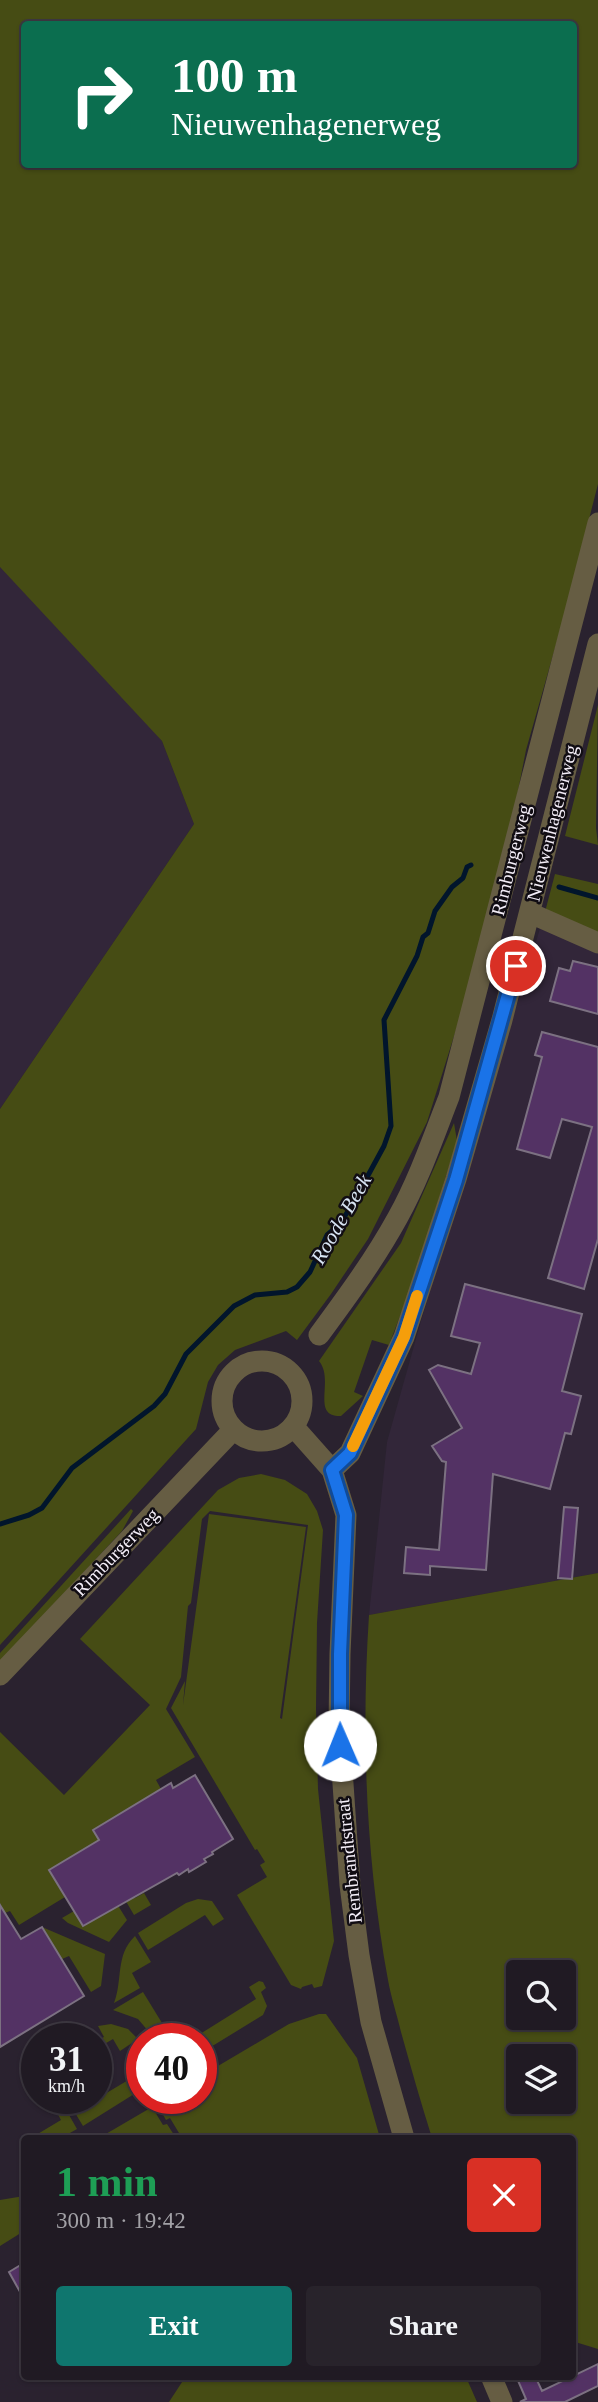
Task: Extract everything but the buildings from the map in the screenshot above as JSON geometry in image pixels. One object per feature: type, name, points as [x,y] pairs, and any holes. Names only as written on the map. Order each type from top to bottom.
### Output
[{"type":"street","name":"Rimburgerweg","points":[[319,1335],[365,1271],[398,1217],[422,1167],[449,1097],[598,523]]},
{"type":"street","name":"Nieuwenhagenerweg","points":[[332,1470],[350,1453],[404,1337],[456,1180],[530,913],[598,644]]},
{"type":"street","points":[[530,913],[598,943]]},
{"type":"street","points":[[262,1360],[281,1365],[295,1378],[302,1398],[302,1408],[293,1426],[275,1439],[264,1441],[253,1441],[233,1430],[223,1414],[222,1395],[224,1386],[235,1370],[262,1360]]},
{"type":"street","name":"Rembrandtstraat","points":[[293,1426],[332,1470],[346,1515],[339,1701],[341,1782],[350,1885],[369,2012],[403,2135]]},
{"type":"street","name":"Rimburgerweg","points":[[0,1675],[233,1430]]},
{"type":"street","points":[[493,2380],[502,2402]]},
{"type":"shaded area","points":[[0,539],[162,741],[194,824],[0,1109]]},
{"type":"shaded area","points":[[545,912],[598,935],[598,1573],[369,1615],[387,1442]]},
{"type":"green space","points":[[0,0],[598,0],[598,484],[526,750],[517,796],[461,1014],[427,1122],[368,1239],[297,1340],[286,1331],[235,1350],[218,1365],[208,1382],[196,1429],[0,1645],[0,1109],[194,824],[162,741],[0,567]]},
{"type":"green space","points":[[598,705],[596,828],[598,845],[565,836]]},
{"type":"green space","points":[[555,874],[598,884],[598,935],[545,912]]},
{"type":"green space","points":[[454,1123],[457,1141],[411,1287],[389,1345],[372,1340],[354,1392],[363,1396],[341,1416],[332,1415],[325,1404],[325,1378],[319,1361],[401,1243]]},
{"type":"green space","points":[[261,1474],[285,1480],[307,1494],[317,1511],[323,1530],[317,1623],[318,1789],[334,1941],[322,1986],[314,1988],[312,1984],[301,1989],[291,1985],[237,1895],[267,1877],[260,1865],[265,1862],[257,1849],[255,1850],[171,1708],[185,1681],[183,1705],[209,1514],[306,1527],[280,1718],[282,1719],[308,1525],[210,1511],[202,1519],[191,1603],[188,1606],[181,1677],[166,1709],[195,1757],[156,1780],[161,1789],[120,1873],[135,1898],[144,1893],[151,1905],[134,1915],[113,1879],[108,1881],[87,1847],[49,1870],[65,1897],[19,1925],[10,1911],[5,1913],[0,1908],[0,1732],[64,1795],[150,1705],[80,1639],[218,1490],[239,1478]]},
{"type":"green space","points":[[131,1509],[133,1511],[122,1531],[0,1662],[0,1653]]},
{"type":"green space","points":[[598,1573],[598,2349],[576,2342],[576,2135],[431,2135],[391,1993],[381,1935],[370,1844],[365,1707],[369,1615]]},
{"type":"green space","points":[[107,1888],[127,1920],[109,1942],[62,1918],[74,1911],[83,1926],[111,1909]]},
{"type":"green space","points":[[198,1899],[212,1901],[224,1919],[213,1926],[205,1915],[148,1950],[138,1933],[186,1903]]},
{"type":"green space","points":[[42,1927],[105,1954],[101,1986],[91,1992],[69,1956],[62,1959]]},
{"type":"green space","points":[[135,1936],[151,1962],[132,1973],[140,1988],[114,2003],[122,1959]]},
{"type":"green space","points":[[259,1981],[263,1982],[266,1988],[261,1992],[267,2006],[263,2015],[217,2043],[217,2023],[256,1999],[249,1987]]},
{"type":"green space","points":[[143,1992],[162,2023],[141,2023],[138,2019],[113,2010]]},
{"type":"green space","points":[[326,2014],[357,2058],[379,2135],[180,2135],[170,2118],[166,2120],[163,2114],[217,2114],[217,2067],[289,2024]]},
{"type":"green space","points":[[112,2024],[126,2028],[126,2047],[120,2051],[113,2039]]},
{"type":"green space","points":[[126,2081],[126,2099],[112,2108],[112,2090]]},
{"type":"green space","points":[[58,2114],[68,2114],[77,2129],[66,2135],[36,2135],[61,2120]]},
{"type":"green space","points":[[76,2114],[102,2114],[83,2126]]},
{"type":"green space","points":[[140,2114],[156,2114],[174,2135],[104,2135]]},
{"type":"green space","points":[[21,2196],[21,2233],[0,2246],[0,2200]]},
{"type":"green space","points":[[183,2380],[467,2380],[477,2402],[169,2402]]},
{"type":"waterway","name":"Roode Beek","points":[[0,1524],[42,1508],[72,1468],[154,1406],[165,1394],[186,1354],[234,1306],[255,1295],[287,1292],[297,1287],[310,1272],[327,1235],[340,1224],[353,1203],[384,1146],[391,1126],[384,1020],[417,956],[423,937],[428,933],[435,911],[471,865]]},
{"type":"waterway","name":"Roode Beek","points":[[559,887],[598,898]]},
{"type":"slow traffic","points":[[353,1446],[404,1337],[417,1296]]},
{"type":"route","points":[[340,1745],[339,1689],[346,1515],[332,1470],[350,1453],[404,1337],[456,1180],[516,966]]}]
